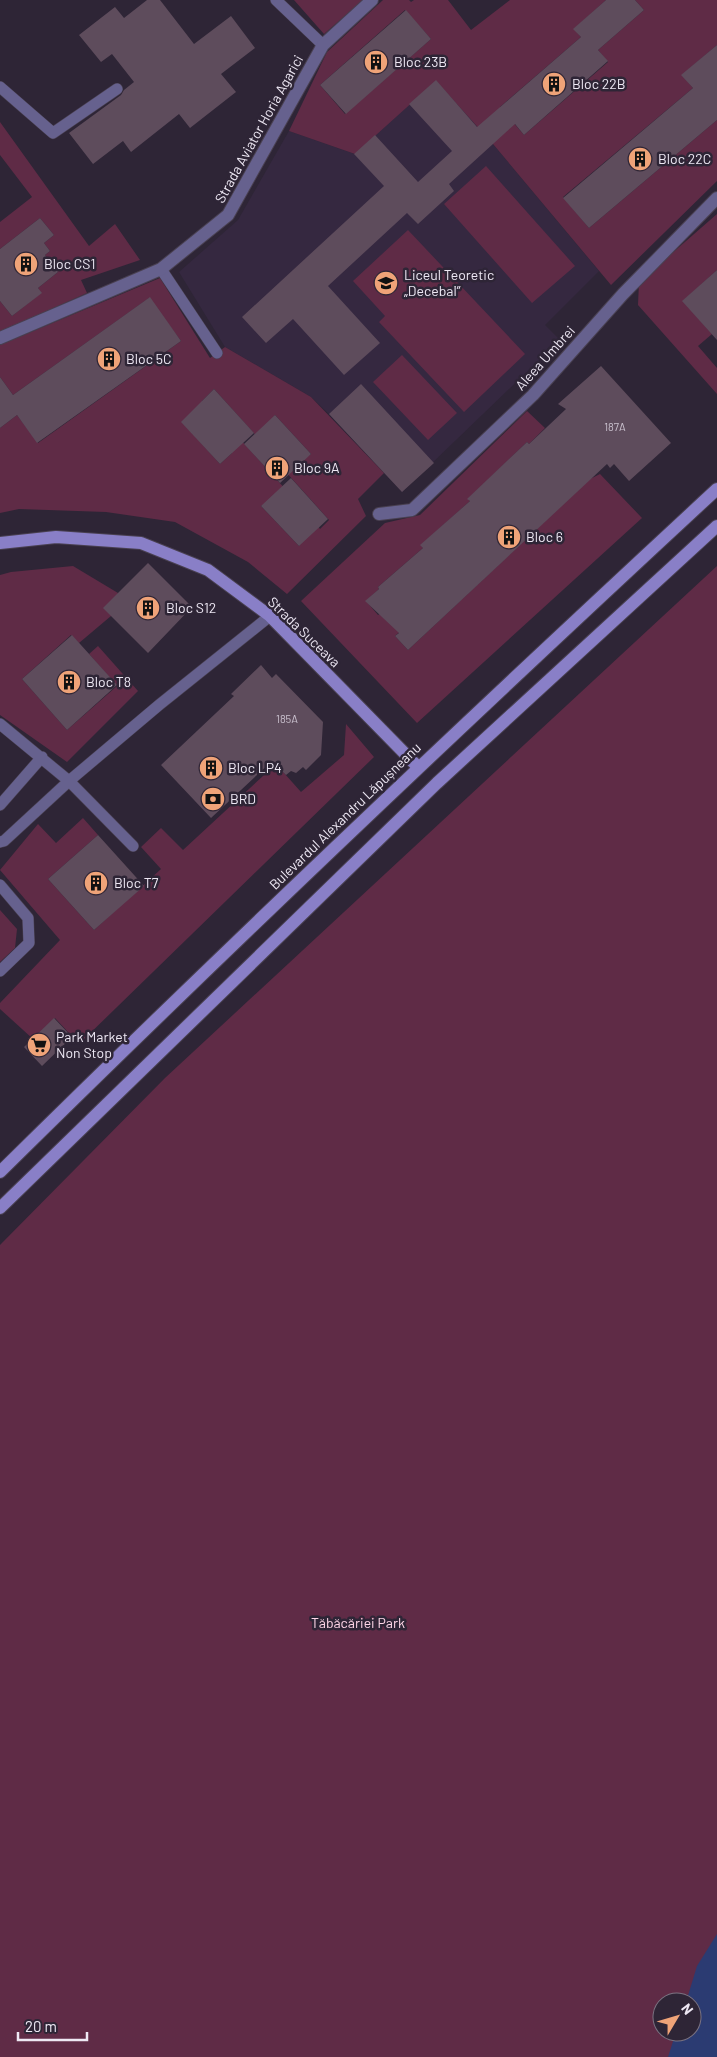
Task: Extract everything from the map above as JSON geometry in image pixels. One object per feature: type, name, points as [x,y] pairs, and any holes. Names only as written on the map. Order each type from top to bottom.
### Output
[{"type":"main road","name":"Bulevardul Alexandru Lăpușneanu","points":[[0,1172],[122,1050],[418,767],[717,489]]},
{"type":"main road","points":[[0,1208],[430,790],[717,526]]},
{"type":"main road","name":"Strada Suceava","points":[[0,543],[56,536],[141,543],[208,570],[270,616],[418,767]]},
{"type":"street","name":"Strada Aviator Horia Agarici","points":[[0,338],[161,269],[228,215],[323,45],[372,0]]},
{"type":"street","name":"Aleea Umbrei","points":[[379,514],[412,510],[533,394],[623,294],[717,198]]},
{"type":"lane","points":[[276,0],[323,45]]},
{"type":"lane","points":[[0,87],[53,133],[117,89]]},
{"type":"lane","points":[[161,269],[217,353]]},
{"type":"lane","points":[[0,842],[4,842],[69,781],[159,705],[270,616]]},
{"type":"lane","points":[[0,724],[69,781],[133,846]]},
{"type":"lane","points":[[0,805],[42,757]]},
{"type":"lane","points":[[0,885],[28,918],[29,943],[0,971]]},
{"type":"shaded area","name":"Liceul Teoretic „Decebal”","points":[[436,80],[493,144],[599,271],[545,325],[560,340],[402,492],[311,397],[225,347],[179,272],[238,220],[289,131],[355,154]]},
{"type":"green space","points":[[294,0],[363,0],[324,34]]},
{"type":"green space","points":[[383,0],[409,0],[411,2],[414,0],[448,0],[471,30],[510,0],[606,0],[574,29],[581,37],[500,107],[524,135],[608,62],[598,50],[644,10],[635,0],[717,0],[717,45],[682,75],[693,88],[563,197],[589,228],[717,120],[717,181],[611,285],[493,144],[436,81],[355,154],[289,131],[327,52]],"holes":[[[405,10],[431,39],[345,114],[320,85]]]},
{"type":"green space","points":[[0,122],[89,246],[115,224],[140,260],[81,280],[87,293],[0,332],[0,301],[12,316],[41,293],[38,288],[58,272],[45,255],[50,251],[44,243],[54,235],[40,218],[0,249],[0,222],[32,197],[0,155]]},
{"type":"green space","points":[[486,166],[575,266],[532,303],[444,204]]},
{"type":"green space","points":[[717,214],[717,270],[683,301],[712,334],[698,346],[717,368],[717,394],[638,305],[639,282]]},
{"type":"green space","points":[[408,230],[525,354],[464,412],[379,322],[385,316],[353,281]]},
{"type":"green space","points":[[160,278],[210,358],[225,347],[311,397],[384,473],[358,499],[366,516],[287,594],[248,562],[175,522],[106,512],[19,509],[0,513],[0,428],[17,415],[38,443],[181,341],[149,298],[13,395],[0,377],[0,345]],"holes":[[[214,389],[260,440],[275,415],[311,454],[285,471],[329,520],[320,529],[315,522],[299,546],[261,506],[288,492],[238,437],[227,447],[232,453],[220,464],[182,422],[210,410],[202,401]]]},
{"type":"green space","points":[[402,355],[457,413],[428,440],[373,382]]},
{"type":"green space","points":[[527,411],[545,428],[529,444],[527,442],[468,499],[470,501],[421,545],[423,548],[378,587],[379,589],[366,601],[378,615],[388,609],[405,627],[395,636],[408,650],[590,479],[600,474],[642,518],[417,723],[301,601],[385,523],[420,515]]},
{"type":"green space","points":[[73,566],[118,593],[111,616],[79,643],[71,635],[22,679],[67,730],[117,686],[89,654],[98,646],[138,691],[67,762],[0,715],[0,575],[11,572]]},
{"type":"green space","name":"Tăbăcăriei Park","points":[[717,566],[717,2057],[0,2057],[0,1245],[165,1078]]},
{"type":"green space","points":[[346,724],[374,757],[79,1044],[55,1018],[33,1039],[0,1009],[0,1003],[60,940],[0,870],[38,824],[56,843],[83,818],[98,835],[48,879],[94,930],[161,869],[141,847],[161,828],[183,850],[276,764],[301,792],[344,755]]},
{"type":"green space","points":[[0,910],[17,929],[15,948],[0,962]]},
{"type":"water","points":[[717,1934],[717,2057],[668,2057],[673,2042],[702,2042],[702,1992],[689,1992],[697,1966]]},
{"type":"building","points":[[147,0],[160,0],[194,44],[231,16],[255,48],[221,74],[236,92],[190,128],[179,114],[131,152],[123,141],[93,164],[69,133],[121,95],[134,82],[112,54],[101,62],[79,35],[115,7],[124,18]]},
{"type":"building","points":[[606,0],[635,0],[644,10],[598,50],[608,61],[524,135],[515,124],[449,184],[454,191],[418,224],[407,213],[328,286],[380,343],[344,375],[293,319],[266,343],[242,317],[384,186],[354,154],[375,135],[418,182],[452,151],[409,104],[436,80],[477,127],[581,37],[573,29]]},
{"type":"building","name":"Bloc 23B","points":[[406,10],[431,39],[346,114],[320,85]]},
{"type":"building","name":"Bloc 22C","points":[[717,45],[717,120],[589,228],[563,198],[693,88],[681,75]]},
{"type":"building","name":"Bloc CS1","points":[[40,218],[54,235],[44,243],[50,251],[45,255],[58,272],[38,288],[42,293],[12,316],[0,301],[0,249]]},
{"type":"building","points":[[717,270],[717,340],[682,301]]},
{"type":"building","name":"Bloc 5C","points":[[150,297],[181,341],[37,443],[17,415],[0,428],[0,377],[13,395]]},
{"type":"building","points":[[601,366],[671,443],[629,481],[614,464],[610,468],[607,464],[408,650],[395,636],[399,633],[365,601],[379,589],[378,587],[423,548],[420,545],[470,501],[467,499],[527,442],[529,444],[566,409],[558,404]]},
{"type":"building","points":[[361,384],[434,463],[402,492],[329,414]]},
{"type":"building","points":[[214,389],[254,433],[220,464],[181,422]]},
{"type":"building","points":[[275,415],[311,454],[280,483],[244,444]]},
{"type":"building","points":[[291,478],[328,519],[299,546],[261,506]]},
{"type":"building","name":"Bloc S12","points":[[148,563],[192,607],[148,653],[103,608]]},
{"type":"building","name":"Bloc T8","points":[[72,635],[117,685],[67,730],[22,679]]},
{"type":"building","points":[[261,665],[272,678],[276,674],[323,722],[321,755],[306,770],[303,767],[296,773],[291,771],[286,775],[272,761],[211,818],[161,765],[234,696],[231,694]]},
{"type":"building","name":"Bloc T7","points":[[98,835],[144,886],[94,930],[48,879]]},
{"type":"building","points":[[54,1018],[72,1037],[42,1066],[24,1047]]},
{"type":"place","name":"Bloc 23B","points":[[376,62]]},
{"type":"place","name":"Bloc 22B","points":[[554,84]]},
{"type":"place","name":"Bloc 22C","points":[[640,159]]},
{"type":"place","name":"Bloc CS1","points":[[26,264]]},
{"type":"place","name":"Liceul Teoretic „Decebal”","points":[[386,283]]},
{"type":"place","name":"Bloc 5C","points":[[109,359]]},
{"type":"place","name":"Bloc 9A","points":[[277,468]]},
{"type":"place","name":"Bloc 6","points":[[509,537]]},
{"type":"place","name":"Bloc S12","points":[[148,608]]},
{"type":"place","name":"Bloc T8","points":[[69,682]]},
{"type":"place","name":"Bloc LP4","points":[[211,768]]},
{"type":"place","name":"BRD","points":[[213,799]]},
{"type":"place","name":"Bloc T7","points":[[96,883]]},
{"type":"place","name":"Park Market Non Stop","points":[[39,1045]]}]
